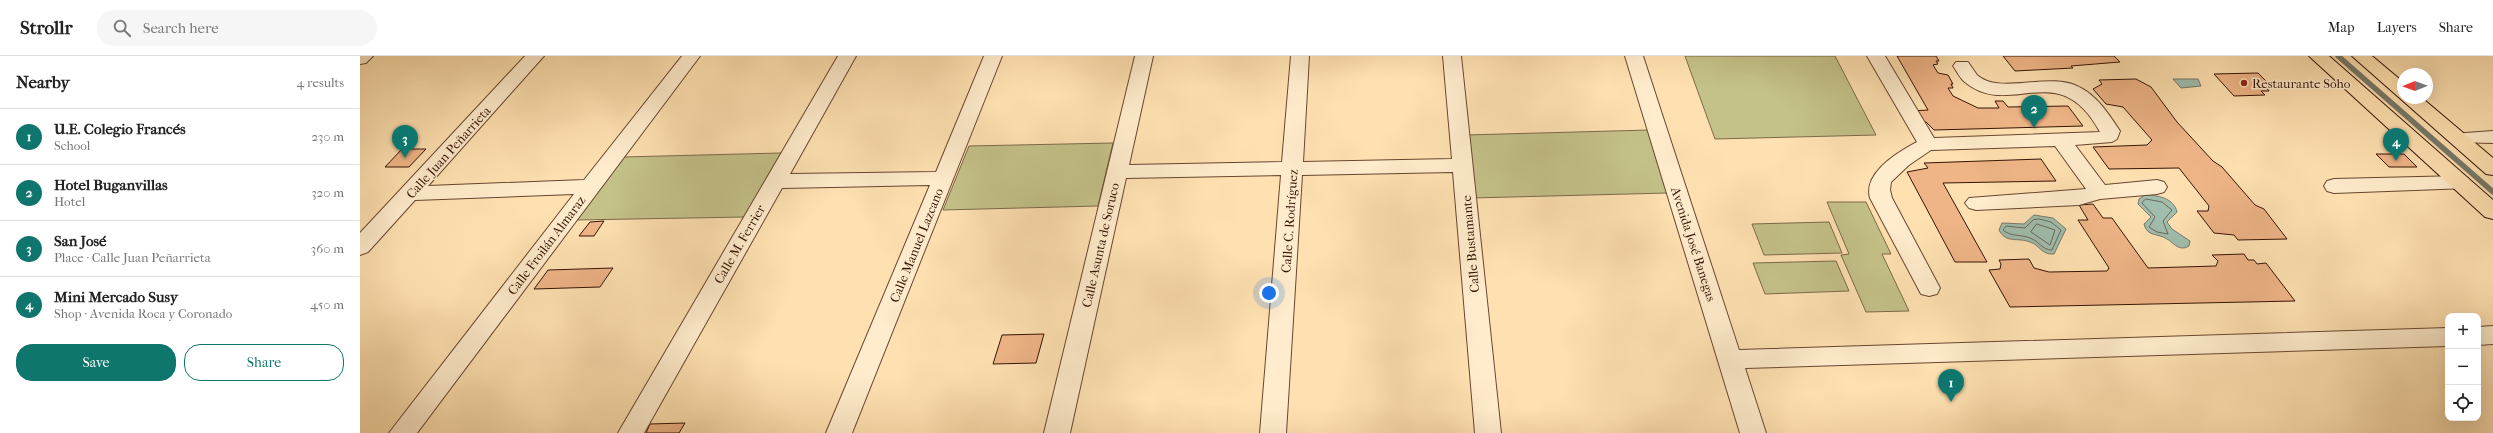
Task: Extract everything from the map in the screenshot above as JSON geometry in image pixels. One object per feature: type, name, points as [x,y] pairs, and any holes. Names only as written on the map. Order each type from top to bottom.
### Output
[{"type":"main road","points":[[2318,56],[2493,212]]},
{"type":"main road","points":[[2360,56],[2397,87]]},
{"type":"main road","points":[[2417,104],[2493,169]]},
{"type":"street","points":[[360,58],[364,56]]},
{"type":"street","name":"Calle Juan Peñarrieta","points":[[360,247],[535,56]]},
{"type":"street","name":"Calle Froilán Almaraz","points":[[402,433],[690,56]]},
{"type":"street","name":"Calle M. Ferrier","points":[[631,433],[847,56]]},
{"type":"street","name":"Calle Manuel Lazcano","points":[[839,433],[993,56]]},
{"type":"street","name":"Calle Asunta de Soruco","points":[[1057,433],[1144,56]]},
{"type":"street","name":"Calle C. Rodríguez","points":[[1273,433],[1300,56]]},
{"type":"street","name":"Calle Bustamante","points":[[1452,56],[1488,433]]},
{"type":"street","name":"Avenida José Banegas","points":[[1634,56],[1754,433]]},
{"type":"street","points":[[1876,56],[1928,144]]},
{"type":"street","points":[[1929,288],[1881,198],[1879,190],[1881,181],[1919,148],[1928,144],[2105,138],[2110,135],[2110,131],[2083,98],[2069,89],[1980,87],[1967,77],[1962,66]]},
{"type":"street","points":[[2458,138],[2493,137]]},
{"type":"street","points":[[2060,139],[2099,192]]},
{"type":"street","points":[[1117,172],[1462,164]]},
{"type":"street","points":[[776,181],[943,178]]},
{"type":"street","points":[[2334,186],[2461,183]]},
{"type":"street","points":[[411,193],[591,187]]},
{"type":"street","points":[[1976,203],[2079,198],[2099,192],[2157,188]]},
{"type":"street","points":[[2481,336],[2493,336]]},
{"type":"street","points":[[1731,359],[2445,337]]},
{"type":"shaded area","points":[[1685,56],[1835,56],[1876,135],[1715,139]]},
{"type":"shaded area","points":[[1649,130],[1668,193],[1472,198],[1466,135]]},
{"type":"shaded area","points":[[1113,143],[1098,206],[943,210],[969,146]]},
{"type":"shaded area","points":[[781,153],[745,217],[576,220],[623,157]]},
{"type":"shaded area","points":[[1827,202],[1866,202],[1891,254],[1882,254],[1909,311],[1866,312],[1841,255],[1849,254]]},
{"type":"shaded area","points":[[1829,222],[1842,253],[1764,255],[1752,224]]},
{"type":"shaded area","points":[[1836,261],[1849,291],[1765,294],[1753,263]]},
{"type":"water","points":[[2173,79],[2198,79],[2201,86],[2181,88]]},
{"type":"water","points":[[2145,195],[2164,198],[2172,203],[2177,212],[2167,222],[2172,229],[2190,241],[2189,246],[2185,248],[2179,247],[2164,237],[2150,233],[2145,228],[2144,224],[2151,217],[2138,204],[2139,199]]},
{"type":"water","points":[[2034,215],[2053,218],[2066,229],[2054,254],[2046,253],[2030,242],[2009,239],[1999,230],[2002,223],[2024,224]]},
{"type":"building","points":[[1897,56],[1936,56],[1939,61],[1936,61],[1938,64],[1933,65],[1938,73],[1948,75],[1953,84],[1951,84],[1953,88],[1948,88],[1953,96],[1978,108],[1999,108],[1995,101],[2003,101],[2008,107],[2068,106],[2083,126],[1934,130],[1926,122],[1917,122],[1911,111],[1928,110]]},
{"type":"building","points":[[2003,56],[2114,56],[2120,62],[2071,66],[2073,68],[2015,71]]},
{"type":"building","points":[[2258,73],[2272,87],[2266,87],[2269,91],[2261,91],[2265,95],[2234,96],[2214,74]]},
{"type":"building","points":[[2136,79],[2151,87],[2177,122],[2213,161],[2222,167],[2255,205],[2264,209],[2287,239],[2238,240],[2234,235],[2214,233],[2197,211],[2208,211],[2209,206],[2179,168],[2109,169],[2093,147],[2147,145],[2152,140],[2123,107],[2106,104],[2093,89],[2102,84],[2099,80]]},
{"type":"building","points":[[402,149],[426,149],[409,167],[385,167]]},
{"type":"building","points":[[2376,154],[2404,154],[2417,167],[2389,167]]},
{"type":"building","points":[[2041,159],[2056,181],[1943,183],[1987,262],[1955,262],[1907,172],[1928,168],[1924,163]]},
{"type":"building","points":[[2093,204],[2103,218],[2112,218],[2148,268],[2216,266],[2218,261],[2212,255],[2244,254],[2248,260],[2254,260],[2257,264],[2266,263],[2295,301],[2010,307],[1989,270],[2000,269],[2001,264],[1999,260],[2029,259],[2034,268],[2049,272],[2107,271],[2109,268],[2078,220],[2088,220],[2079,205]]},
{"type":"building","points":[[604,221],[594,236],[579,236],[590,222]]},
{"type":"building","points":[[613,268],[600,287],[534,289],[548,270]]},
{"type":"building","points":[[1044,334],[1036,363],[993,364],[1002,335]]},
{"type":"building","points":[[685,423],[679,433],[646,433],[650,424]]},
{"type":"waterway","points":[[2338,56],[2493,192]]},
{"type":"place","name":"Restaurante Soho","points":[[2244,83]]},
{"type":"place","name":"Hotel Buganvillas","points":[[2034,128]]},
{"type":"place","name":"San José","points":[[405,158]]},
{"type":"place","name":"Mini Mercado Susy","points":[[2396,161]]},
{"type":"place","name":"U.E. Colegio Francés","points":[[1951,402]]}]
